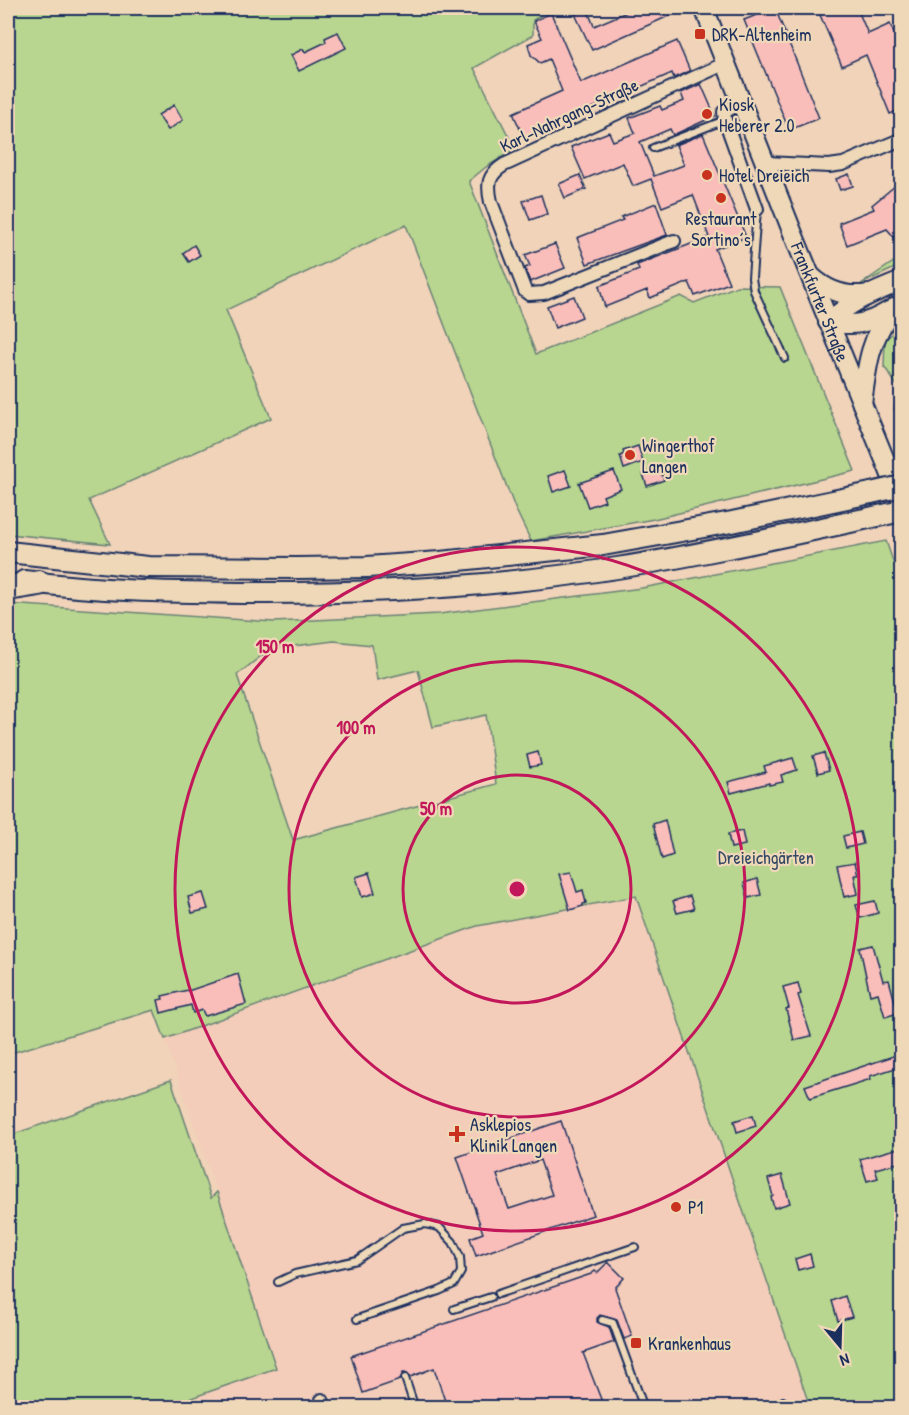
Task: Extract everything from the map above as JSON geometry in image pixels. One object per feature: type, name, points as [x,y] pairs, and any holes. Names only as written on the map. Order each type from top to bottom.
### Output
[{"type":"highway","points":[[8,588],[39,583]]},
{"type":"main road","name":"Frankfurter Straße","points":[[704,8],[902,502]]},
{"type":"main road","points":[[809,274],[819,284],[844,294],[872,293]]},
{"type":"main road","points":[[828,322],[844,308],[902,281]]},
{"type":"main road","points":[[828,322],[860,324],[879,317],[898,305]]},
{"type":"main road","points":[[862,406],[871,346],[883,322],[898,305]]},
{"type":"main road","points":[[8,552],[148,567],[344,568],[440,562],[603,545],[732,522],[902,486]]},
{"type":"main road","points":[[8,579],[87,588],[175,592],[336,593],[440,588],[527,580],[617,568],[733,547],[902,511]]},
{"type":"street","name":"Karl-Nahrgang-Straße","points":[[674,242],[544,293],[529,294],[525,291],[491,202],[489,180],[493,173],[504,165],[726,63]]},
{"type":"street","points":[[741,102],[724,112],[725,120],[757,209]]},
{"type":"street","points":[[766,163],[829,166],[843,164],[902,139]]},
{"type":"lane","points":[[653,148],[725,120]]},
{"type":"lane","points":[[757,209],[752,278],[754,291],[785,358]]},
{"type":"lane","points":[[278,1282],[295,1274],[357,1260],[403,1228],[425,1224],[439,1227],[453,1242],[460,1257],[461,1272],[454,1284],[357,1319]]},
{"type":"lane","points":[[498,1294],[635,1247]]},
{"type":"lane","points":[[454,1309],[491,1296]]},
{"type":"lane","points":[[602,1320],[613,1323],[619,1335],[644,1407]]},
{"type":"lane","points":[[405,1378],[415,1407]]},
{"type":"shaded area","points":[[857,8],[889,8],[882,12],[883,16],[864,24]]},
{"type":"shaded area","name":"Asklepios Klinik Langen","points":[[636,895],[810,1407],[166,1407],[276,1368],[165,1039],[477,926]]},
{"type":"green space","points":[[8,8],[554,8],[533,20],[533,35],[474,68],[515,149],[469,181],[536,354],[681,296],[694,303],[737,286],[780,287],[855,471],[654,519],[531,541],[515,508],[406,225],[226,310],[271,418],[89,500],[110,544],[8,534]]},
{"type":"green space","points":[[901,257],[901,265],[861,284]]},
{"type":"green space","points":[[901,326],[901,428],[894,409],[900,390],[884,366],[885,340]]},
{"type":"green space","name":"Dreieichgärten","points":[[886,541],[902,587],[901,1407],[810,1407],[636,896],[477,926],[165,1039],[154,1010],[8,1054],[8,604],[274,622],[439,614],[642,588]],"holes":[[[334,641],[372,645],[377,680],[418,670],[433,727],[486,715],[496,784],[293,840],[237,675],[270,649]]]},
{"type":"green space","points":[[171,1080],[211,1198],[217,1192],[276,1368],[166,1407],[8,1407],[8,1136]]},
{"type":"building","points":[[636,8],[687,8],[592,50],[575,14],[587,9],[594,26]]},
{"type":"building","points":[[775,8],[819,118],[789,130],[744,20]]},
{"type":"building","points":[[817,8],[857,8],[868,34],[890,24],[902,53],[902,109],[890,114],[866,55],[842,66]]},
{"type":"building","points":[[551,13],[581,83],[677,41],[690,71],[674,78],[672,73],[524,138],[513,113],[562,91],[549,59],[540,63],[531,55],[528,44],[542,38],[534,21]]},
{"type":"building","points":[[338,32],[346,48],[299,71],[291,55],[303,49],[305,52],[326,42],[325,38]]},
{"type":"building","points":[[701,84],[715,116],[673,135],[670,129],[640,142],[654,176],[684,165],[676,145],[703,134],[746,237],[715,249],[729,283],[695,296],[689,282],[650,298],[647,290],[605,307],[599,286],[639,270],[637,265],[709,237],[693,195],[662,207],[651,179],[633,186],[623,163],[585,179],[571,147],[609,132],[613,141],[635,133],[629,118],[660,106],[662,110],[684,101],[681,93]]},
{"type":"building","points":[[174,105],[183,120],[168,130],[158,115]]},
{"type":"building","points":[[849,174],[853,186],[840,190],[836,179]]},
{"type":"building","points":[[580,175],[586,189],[565,198],[559,184]]},
{"type":"building","points":[[902,180],[902,232],[894,237],[887,229],[847,245],[839,223],[874,209],[872,205]]},
{"type":"building","points":[[541,195],[547,214],[530,220],[523,201]]},
{"type":"building","points":[[656,203],[667,235],[587,264],[577,238],[623,220],[621,217]]},
{"type":"building","points":[[555,244],[565,268],[530,282],[525,268],[530,266],[525,255]]},
{"type":"building","points":[[194,245],[200,255],[189,262],[183,253]]},
{"type":"building","points":[[574,296],[582,317],[555,328],[547,306]]},
{"type":"building","points":[[638,446],[643,462],[624,469],[620,456],[624,454],[623,451]]},
{"type":"building","points":[[659,468],[664,480],[647,486],[643,474]]},
{"type":"building","points":[[565,470],[571,486],[553,492],[548,476]]},
{"type":"building","points":[[614,471],[621,489],[603,496],[605,501],[588,507],[579,483]]},
{"type":"building","points":[[538,752],[541,765],[530,767],[527,755]]},
{"type":"building","points":[[824,753],[829,770],[818,773],[813,756]]},
{"type":"building","points":[[793,758],[797,770],[781,775],[783,782],[769,785],[769,783],[731,793],[728,782],[766,772],[764,766]]},
{"type":"building","points":[[665,820],[673,855],[662,859],[653,824]]},
{"type":"building","points":[[742,831],[745,845],[731,848],[728,834]]},
{"type":"building","points":[[860,832],[863,844],[846,848],[843,836]]},
{"type":"building","points":[[855,862],[858,875],[854,875],[858,894],[844,897],[837,865]]},
{"type":"building","points":[[571,872],[577,892],[583,890],[586,903],[570,910],[559,874]]},
{"type":"building","points":[[369,873],[375,893],[362,897],[356,877]]},
{"type":"building","points":[[757,879],[761,895],[748,898],[744,883]]},
{"type":"building","points":[[203,893],[208,909],[192,913],[188,897]]},
{"type":"building","points":[[690,896],[694,909],[677,913],[673,901]]},
{"type":"building","points":[[875,901],[878,913],[860,918],[856,905]]},
{"type":"building","points":[[873,945],[883,981],[889,980],[898,1013],[885,1017],[878,993],[870,995],[860,948]]},
{"type":"building","points":[[238,974],[246,1004],[205,1016],[202,1010],[193,1013],[191,1005],[161,1013],[158,1000],[163,999],[162,996],[188,991]]},
{"type":"building","points":[[798,983],[801,994],[798,995],[811,1036],[794,1040],[783,987]]},
{"type":"building","points":[[902,1053],[902,1066],[870,1076],[871,1079],[810,1098],[805,1086]]},
{"type":"building","points":[[753,1115],[756,1126],[737,1132],[734,1121]]},
{"type":"building","points":[[561,1121],[593,1215],[476,1256],[470,1238],[483,1233],[457,1157]],"holes":[[[540,1160],[552,1195],[509,1209],[497,1175]]]},
{"type":"building","points":[[902,1147],[902,1162],[875,1169],[878,1178],[867,1181],[860,1159]]},
{"type":"building","points":[[782,1175],[790,1203],[774,1208],[768,1179]]},
{"type":"building","points":[[810,1254],[813,1266],[798,1270],[795,1259]]},
{"type":"building","points":[[608,1262],[624,1278],[615,1288],[632,1336],[624,1339],[617,1320],[600,1315],[597,1318],[597,1322],[609,1327],[614,1342],[583,1353],[604,1407],[447,1407],[434,1368],[410,1377],[407,1373],[403,1373],[400,1380],[363,1393],[351,1356],[595,1271],[597,1273]]},
{"type":"building","points":[[845,1296],[852,1317],[838,1321],[832,1301]]},
{"type":"place","name":"DRK-Altenheim","points":[[700,34]]},
{"type":"place","name":"Kiosk Heberer 2.0","points":[[707,114]]},
{"type":"place","name":"Hotel Dreieich","points":[[707,175]]},
{"type":"place","name":"Restaurant Sortino´s","points":[[721,198]]},
{"type":"place","name":"Wingerthof Langen","points":[[630,455]]},
{"type":"place","name":"Asklepios Klinik Langen","points":[[457,1134]]},
{"type":"place","name":"P1","points":[[676,1207]]},
{"type":"place","name":"Krankenhaus","points":[[636,1343]]}]
